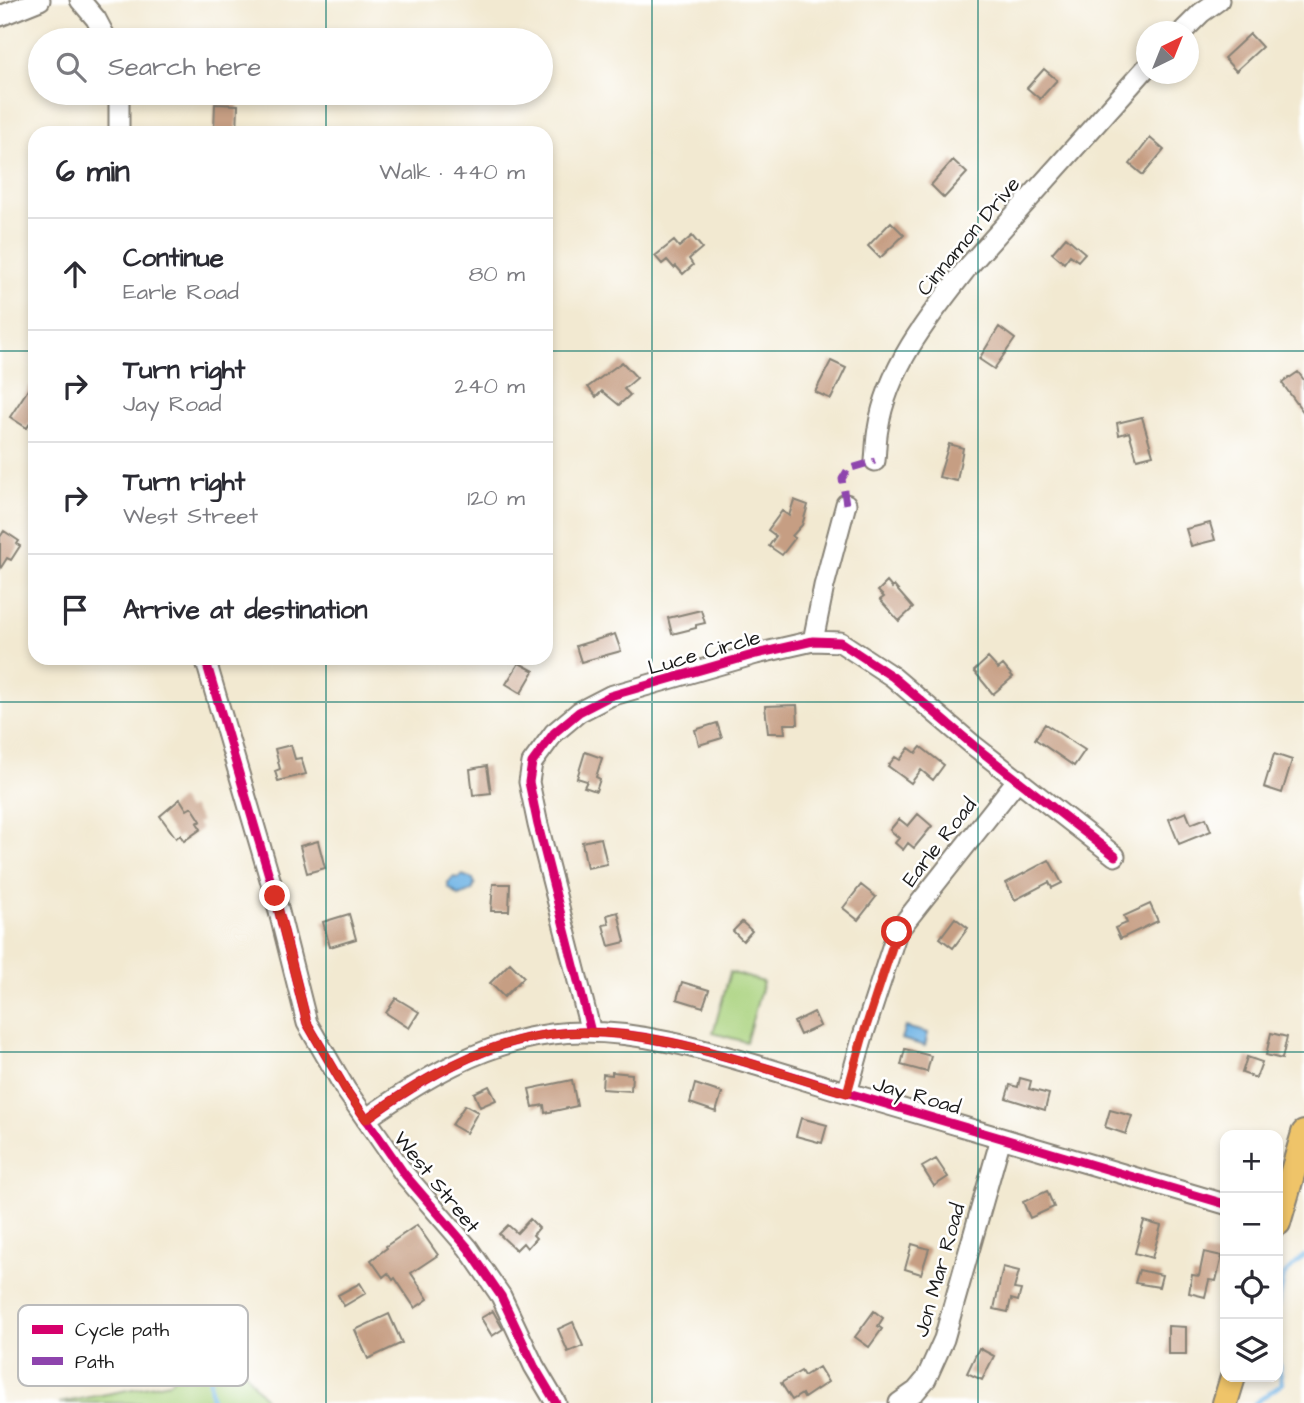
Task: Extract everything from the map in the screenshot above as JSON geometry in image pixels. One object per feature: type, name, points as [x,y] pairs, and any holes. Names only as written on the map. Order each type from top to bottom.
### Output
[{"type":"main road","points":[[1283,1204],[1304,1133]]},
{"type":"main road","points":[[1225,1403],[1231,1382]]},
{"type":"street","points":[[0,16],[40,0]]},
{"type":"street","points":[[80,0],[101,28]]},
{"type":"street","points":[[1194,7],[1219,0]]},
{"type":"street","name":"Cinnamon Drive","points":[[875,461],[878,428],[885,400],[916,337],[967,268],[1136,79]]},
{"type":"street","points":[[119,105],[119,126]]},
{"type":"street","points":[[813,641],[824,586],[846,504]]},
{"type":"street","name":"Luce Circle","points":[[591,1032],[529,782],[532,763],[554,733],[579,712],[610,696],[756,654],[813,641],[839,642],[893,677],[973,745],[1115,856]]},
{"type":"street","name":"West Street","points":[[207,665],[275,896],[307,1023],[341,1081],[405,1175],[468,1248],[501,1296],[534,1366],[556,1403]]},
{"type":"street","name":"Earle Road","points":[[847,1093],[897,932],[1018,779]]},
{"type":"street","name":"Jay Road","points":[[366,1119],[415,1084],[481,1053],[551,1034],[624,1033],[691,1048],[1220,1203]]},
{"type":"street","name":"Jon Mar Road","points":[[900,1403],[916,1391],[934,1366],[1001,1138]]},
{"type":"green space","points":[[730,972],[763,982],[746,1042],[713,1033]]},
{"type":"green space","points":[[248,1376],[268,1403],[59,1403],[149,1386],[248,1386]]},
{"type":"water","points":[[462,875],[473,879],[475,884],[472,891],[459,896],[448,887],[448,883],[453,877]]},
{"type":"water","points":[[905,1027],[928,1033],[925,1046],[901,1039]]},
{"type":"building","points":[[1250,34],[1262,47],[1236,71],[1224,58]]},
{"type":"building","points":[[1044,69],[1057,80],[1040,99],[1027,88]]},
{"type":"building","points":[[215,105],[238,105],[237,126],[214,126]]},
{"type":"building","points":[[1150,138],[1164,150],[1143,175],[1130,164]]},
{"type":"building","points":[[953,160],[967,173],[944,198],[931,185]]},
{"type":"building","points":[[891,222],[904,235],[880,258],[868,246]]},
{"type":"building","points":[[692,236],[702,248],[689,259],[693,265],[683,274],[667,260],[662,264],[655,256],[674,241],[679,247]]},
{"type":"building","points":[[1066,237],[1085,253],[1078,261],[1070,255],[1064,263],[1052,253]]},
{"type":"building","points":[[999,327],[1015,339],[994,369],[979,359]]},
{"type":"building","points":[[831,361],[846,368],[831,399],[815,392]]},
{"type":"building","points":[[622,362],[637,378],[624,389],[630,395],[619,405],[602,391],[596,397],[588,387]]},
{"type":"building","points":[[1298,372],[1304,380],[1304,413],[1282,383]]},
{"type":"building","points":[[28,390],[27,428],[10,417]]},
{"type":"building","points":[[1142,417],[1153,455],[1137,459],[1129,432],[1119,435],[1117,423]]},
{"type":"building","points":[[949,444],[963,448],[957,481],[939,477]]},
{"type":"building","points":[[794,500],[808,505],[802,525],[792,536],[795,538],[782,555],[769,546],[776,536],[768,530],[782,511],[789,516]]},
{"type":"building","points":[[1210,523],[1215,540],[1191,546],[1186,529]]},
{"type":"building","points":[[4,531],[19,541],[17,544],[20,546],[11,560],[7,558],[0,569],[0,537]]},
{"type":"building","points":[[887,582],[892,588],[894,586],[913,608],[899,621],[880,600],[884,597],[878,591]]},
{"type":"building","points":[[701,610],[705,623],[672,634],[668,618]]},
{"type":"building","points":[[615,634],[621,651],[581,662],[576,646]]},
{"type":"building","points":[[988,658],[998,669],[1003,665],[1013,677],[993,694],[974,671]]},
{"type":"building","points":[[518,665],[534,671],[521,693],[506,684]]},
{"type":"building","points":[[797,705],[798,724],[784,724],[785,733],[768,733],[765,706]]},
{"type":"building","points":[[717,723],[722,738],[699,745],[695,730]]},
{"type":"building","points":[[1045,724],[1085,750],[1074,766],[1035,739]]},
{"type":"building","points":[[291,745],[295,759],[301,758],[306,774],[278,781],[275,771],[280,769],[275,749]]},
{"type":"building","points":[[921,747],[944,765],[933,780],[921,770],[911,783],[888,766],[895,757],[900,760],[909,748],[916,753]]},
{"type":"building","points":[[585,752],[602,758],[596,777],[600,779],[596,791],[584,787],[587,781],[577,778]]},
{"type":"building","points":[[1274,754],[1292,760],[1282,793],[1264,787]]},
{"type":"building","points":[[487,766],[491,793],[473,795],[470,769]]},
{"type":"building","points":[[180,799],[187,810],[192,807],[201,821],[197,823],[201,829],[184,841],[180,835],[176,838],[160,816]]},
{"type":"building","points":[[1186,812],[1191,824],[1206,818],[1211,831],[1179,844],[1169,819]]},
{"type":"building","points":[[918,814],[932,826],[914,848],[908,843],[903,850],[895,843],[899,838],[890,830],[899,819],[908,826]]},
{"type":"building","points":[[601,838],[607,864],[587,868],[582,842]]},
{"type":"building","points":[[318,841],[325,868],[307,873],[300,846]]},
{"type":"building","points":[[1049,860],[1062,883],[1052,888],[1049,882],[1015,900],[1006,883]]},
{"type":"building","points":[[493,884],[510,884],[509,911],[491,911]]},
{"type":"building","points":[[861,885],[876,897],[858,920],[843,908]]},
{"type":"building","points":[[1150,904],[1158,921],[1120,939],[1115,928],[1127,923],[1124,916]]},
{"type":"building","points":[[618,912],[625,942],[609,946],[603,925],[609,924],[607,915]]},
{"type":"building","points":[[349,914],[356,939],[330,947],[323,922]]},
{"type":"building","points":[[955,918],[968,928],[953,948],[940,938]]},
{"type":"building","points":[[742,922],[752,931],[743,941],[733,931]]},
{"type":"building","points":[[510,963],[524,977],[504,997],[490,983]]},
{"type":"building","points":[[682,982],[709,990],[703,1007],[677,999]]},
{"type":"building","points":[[396,998],[419,1012],[409,1028],[386,1013]]},
{"type":"building","points":[[814,1012],[820,1026],[800,1035],[794,1022]]},
{"type":"building","points":[[1271,1033],[1287,1037],[1282,1059],[1266,1055]]},
{"type":"building","points":[[905,1049],[931,1056],[927,1072],[901,1065]]},
{"type":"building","points":[[1247,1057],[1262,1062],[1256,1078],[1242,1073]]},
{"type":"building","points":[[612,1072],[632,1074],[631,1091],[602,1089],[603,1074],[612,1075]]},
{"type":"building","points":[[1020,1078],[1031,1081],[1029,1089],[1049,1094],[1045,1110],[1006,1098],[1010,1085],[1018,1087]]},
{"type":"building","points":[[572,1080],[577,1106],[545,1113],[544,1105],[533,1107],[529,1089]]},
{"type":"building","points":[[695,1084],[722,1093],[716,1112],[690,1103]]},
{"type":"building","points":[[489,1086],[496,1100],[480,1107],[474,1093]]},
{"type":"building","points":[[465,1105],[478,1112],[466,1133],[452,1125]]},
{"type":"building","points":[[1110,1110],[1132,1116],[1126,1134],[1105,1127]]},
{"type":"building","points":[[801,1118],[827,1125],[822,1143],[796,1136]]},
{"type":"building","points":[[936,1159],[948,1177],[934,1186],[922,1167]]},
{"type":"building","points":[[1047,1191],[1054,1207],[1030,1218],[1023,1202]]},
{"type":"building","points":[[530,1219],[539,1228],[533,1235],[536,1238],[527,1248],[523,1243],[516,1250],[499,1234],[508,1225],[517,1233]]},
{"type":"building","points":[[1144,1221],[1161,1226],[1152,1258],[1135,1253]]},
{"type":"building","points":[[417,1225],[438,1255],[411,1273],[428,1299],[415,1308],[395,1278],[393,1280],[388,1273],[383,1277],[371,1260]]},
{"type":"building","points":[[912,1244],[929,1249],[921,1274],[905,1269]]},
{"type":"building","points":[[1204,1252],[1220,1256],[1216,1281],[1209,1280],[1205,1297],[1189,1293],[1192,1275],[1199,1276]]},
{"type":"building","points":[[1003,1267],[1019,1271],[1014,1289],[1021,1290],[1018,1301],[1011,1299],[1008,1312],[994,1309]]},
{"type":"building","points":[[1139,1270],[1162,1275],[1159,1287],[1135,1283]]},
{"type":"building","points":[[360,1283],[366,1293],[344,1306],[338,1295]]},
{"type":"building","points":[[493,1311],[503,1329],[492,1336],[481,1318]]},
{"type":"building","points":[[874,1311],[883,1318],[878,1326],[882,1329],[869,1347],[855,1337]]},
{"type":"building","points":[[389,1314],[402,1343],[368,1359],[355,1330]]},
{"type":"building","points":[[573,1322],[583,1346],[568,1352],[558,1329]]},
{"type":"building","points":[[1168,1326],[1186,1327],[1186,1354],[1168,1354]]},
{"type":"building","points":[[979,1348],[994,1356],[982,1380],[967,1373]]},
{"type":"building","points":[[819,1367],[828,1382],[804,1398],[802,1394],[792,1400],[781,1383],[801,1371],[804,1376]]},
{"type":"waterway","points":[[1283,1280],[1284,1275],[1304,1256]]},
{"type":"waterway","points":[[1255,1403],[1282,1382]]},
{"type":"waterway","points":[[210,1386],[212,1403]]},
{"type":"marked path","points":[[846,504],[842,479],[848,469],[875,461]]},
{"type":"cycle path","points":[[591,1032],[529,782],[532,763],[554,733],[579,712],[610,696],[756,654],[813,641],[840,642],[893,677],[973,745],[1115,856]]},
{"type":"cycle path","points":[[207,665],[275,896],[307,1023],[346,1090],[405,1175],[468,1248],[501,1296],[534,1366],[556,1403]]},
{"type":"cycle path","points":[[366,1119],[431,1077],[501,1045],[552,1034],[624,1034],[738,1059],[1220,1203]]},
{"type":"route","points":[[275,896],[307,1023],[366,1119],[415,1084],[446,1068],[493,1048],[551,1034],[624,1033],[691,1048],[847,1093],[897,932]]}]
